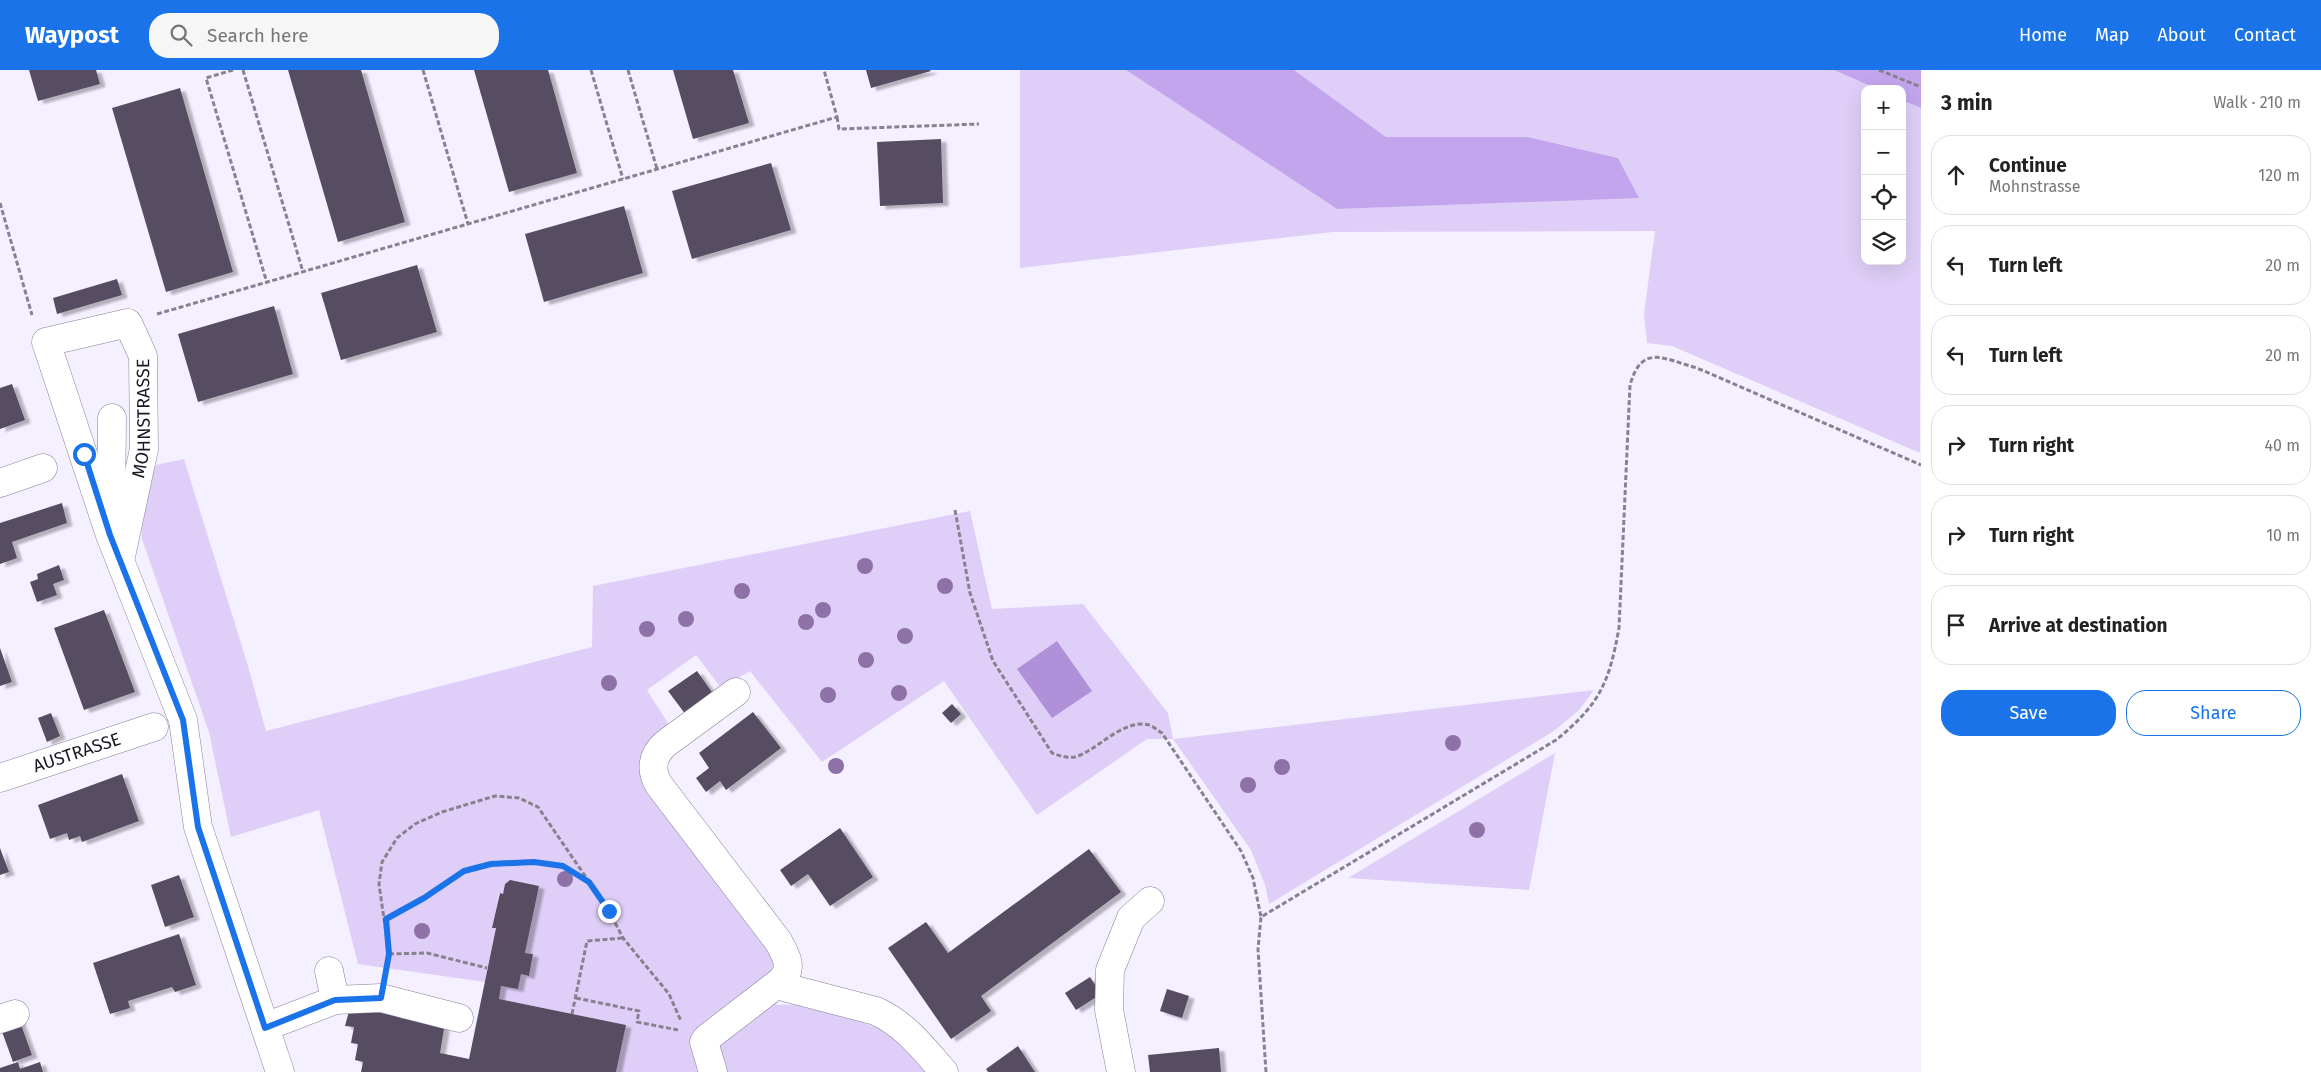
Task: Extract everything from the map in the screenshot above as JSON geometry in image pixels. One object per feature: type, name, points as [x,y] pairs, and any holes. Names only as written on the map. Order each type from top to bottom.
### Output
[{"type":"street","points":[[128,323],[46,342],[110,535],[183,720],[198,827],[280,1072]]},
{"type":"street","name":"MOHNSTRASSE","points":[[120,561],[144,449],[144,356],[128,323]]},
{"type":"street","points":[[110,535],[112,418]]},
{"type":"street","points":[[0,483],[44,468]]},
{"type":"street","points":[[713,1072],[704,1042],[776,985],[786,976],[789,969],[784,952],[660,785],[653,769],[653,762],[660,749],[736,692]]},
{"type":"street","name":"AUSTRASSE","points":[[0,778],[154,728]]},
{"type":"street","points":[[1121,1072],[1109,1010],[1110,970],[1131,918],[1150,901]]},
{"type":"street","points":[[329,971],[335,1000]]},
{"type":"street","points":[[776,985],[876,1011],[890,1018],[903,1026],[944,1072]]},
{"type":"street","points":[[265,1028],[335,1000],[381,998],[459,1018]]},
{"type":"path","points":[[232,70],[206,78],[267,283]]},
{"type":"path","points":[[243,70],[303,272]]},
{"type":"path","points":[[423,70],[468,224]]},
{"type":"path","points":[[591,70],[623,179]]},
{"type":"path","points":[[628,70],[657,169]]},
{"type":"path","points":[[824,70],[839,129],[979,124]]},
{"type":"path","points":[[1879,70],[1921,87]]},
{"type":"path","points":[[128,323],[837,117]]},
{"type":"path","points":[[0,203],[36,328],[46,342]]},
{"type":"path","points":[[1261,918],[1556,740],[1582,719],[1602,690],[1613,660],[1619,628],[1630,385],[1633,373],[1640,362],[1650,357],[1658,357],[1697,368],[1921,465]]},
{"type":"path","points":[[955,510],[970,593],[992,661],[1052,753],[1063,757],[1076,756],[1134,725],[1148,725],[1162,733],[1241,851],[1253,878],[1261,918],[1258,949],[1266,1072]]},
{"type":"path","points":[[381,998],[389,954],[386,919],[379,884],[382,862],[398,838],[415,824],[442,812],[494,796],[519,798],[538,807],[624,938],[668,994],[682,1024]]},
{"type":"path","points":[[386,919],[424,898],[464,871],[491,864],[534,862],[563,866],[589,882]]},
{"type":"path","points":[[572,1014],[587,941],[624,938]]},
{"type":"path","points":[[389,954],[428,954],[487,968]]},
{"type":"path","points":[[576,998],[639,1011],[637,1022],[686,1031]]},
{"type":"shaded area","points":[[1020,70],[1126,70],[1337,209],[1638,197],[1618,158],[1528,137],[1386,137],[1294,70],[1834,70],[1868,85],[1861,85],[1861,265],[1906,265],[1906,102],[1921,108],[1920,453],[1672,346],[1647,343],[1644,314],[1655,231],[1333,232],[1020,268]]},
{"type":"shaded area","points":[[1126,70],[1294,70],[1386,137],[1528,137],[1618,158],[1639,198],[1337,209]]},
{"type":"shaded area","points":[[1834,70],[1921,70],[1921,108],[1906,102],[1906,85],[1868,85]]},
{"type":"shaded area","points":[[184,459],[248,666],[266,731],[592,647],[593,586],[970,511],[992,609],[1083,604],[1168,713],[1173,739],[1147,739],[1037,815],[944,681],[822,762],[750,671],[721,688],[696,655],[647,690],[669,725],[646,748],[641,761],[641,780],[778,962],[769,978],[777,1005],[813,1004],[902,1037],[928,1072],[616,1072],[626,1025],[499,999],[501,986],[518,989],[521,974],[529,976],[533,954],[525,953],[539,886],[508,881],[505,884],[503,894],[499,893],[493,927],[496,928],[485,982],[358,964],[319,810],[231,837],[209,732],[142,539],[140,501],[156,465]]},
{"type":"shaded area","points":[[1057,641],[1092,691],[1052,718],[1017,669]]},
{"type":"shaded area","points":[[1594,690],[1579,710],[1554,731],[1269,904],[1265,885],[1251,850],[1173,739]]},
{"type":"shaded area","points":[[1555,753],[1529,890],[1348,878]]},
{"type":"building","points":[[29,70],[96,70],[100,84],[38,101]]},
{"type":"building","points":[[288,70],[361,70],[405,222],[338,242]]},
{"type":"building","points":[[474,70],[548,70],[577,173],[509,192]]},
{"type":"building","points":[[673,70],[733,70],[749,123],[693,139]]},
{"type":"building","points":[[866,70],[930,70],[931,71],[871,88]]},
{"type":"building","points":[[180,88],[233,272],[166,292],[112,108]]},
{"type":"building","points":[[941,139],[943,203],[880,206],[877,142]]},
{"type":"building","points":[[771,163],[791,230],[692,259],[672,191]]},
{"type":"building","points":[[624,206],[643,273],[544,302],[525,234]]},
{"type":"building","points":[[417,265],[437,332],[341,360],[321,293]]},
{"type":"building","points":[[117,279],[122,295],[57,314],[53,298]]},
{"type":"building","points":[[274,306],[293,374],[198,402],[178,334]]},
{"type":"building","points":[[12,384],[25,420],[0,429],[0,388]]},
{"type":"building","points":[[62,503],[67,523],[12,542],[17,558],[0,564],[0,523]]},
{"type":"building","points":[[59,565],[64,580],[53,584],[57,595],[37,602],[30,582],[38,579],[37,574]]},
{"type":"building","points":[[104,610],[135,692],[84,710],[54,628]]},
{"type":"building","points":[[0,648],[12,682],[0,686]]},
{"type":"building","points":[[697,671],[714,695],[686,715],[668,691]]},
{"type":"building","points":[[952,704],[961,714],[951,723],[942,713]]},
{"type":"building","points":[[753,712],[781,748],[726,790],[720,781],[706,792],[696,778],[709,768],[699,753]]},
{"type":"building","points":[[51,713],[60,736],[47,742],[38,718]]},
{"type":"building","points":[[122,774],[139,821],[82,842],[80,836],[69,840],[67,833],[50,839],[38,805]]},
{"type":"building","points":[[840,828],[873,877],[830,906],[808,874],[791,886],[780,870]]},
{"type":"building","points":[[0,848],[9,872],[0,875]]},
{"type":"building","points":[[1089,849],[1121,892],[981,996],[991,1011],[951,1039],[888,948],[926,922],[948,953]]},
{"type":"building","points":[[179,875],[194,917],[165,927],[151,885]]},
{"type":"building","points":[[510,880],[539,886],[525,953],[533,954],[529,976],[521,974],[518,989],[501,986],[499,999],[626,1025],[616,1072],[361,1072],[363,1062],[355,1060],[358,1044],[351,1043],[354,1027],[345,1026],[349,1011],[356,1008],[374,1012],[379,1009],[396,1013],[400,1018],[442,1025],[444,1029],[440,1053],[469,1059],[496,928],[492,928],[500,893],[503,894],[505,884]]},
{"type":"building","points":[[179,934],[196,985],[175,992],[172,987],[128,1001],[130,1008],[110,1014],[93,963]]},
{"type":"building","points":[[1090,977],[1101,994],[1076,1010],[1065,993]]},
{"type":"building","points":[[1167,989],[1189,996],[1182,1018],[1160,1011]]},
{"type":"building","points":[[19,1019],[32,1055],[13,1062],[0,1026]]},
{"type":"building","points":[[1018,1046],[1035,1072],[988,1072],[986,1069]]},
{"type":"building","points":[[1219,1048],[1221,1072],[1150,1072],[1148,1055]]},
{"type":"building","points":[[18,1062],[20,1069],[40,1062],[43,1072],[0,1072],[0,1068]]},
{"type":"route","points":[[84,454],[110,535],[183,720],[198,827],[265,1028],[335,1000],[381,998],[389,954],[386,919],[424,898],[464,871],[491,864],[534,862],[563,866],[589,882],[609,911]]}]
